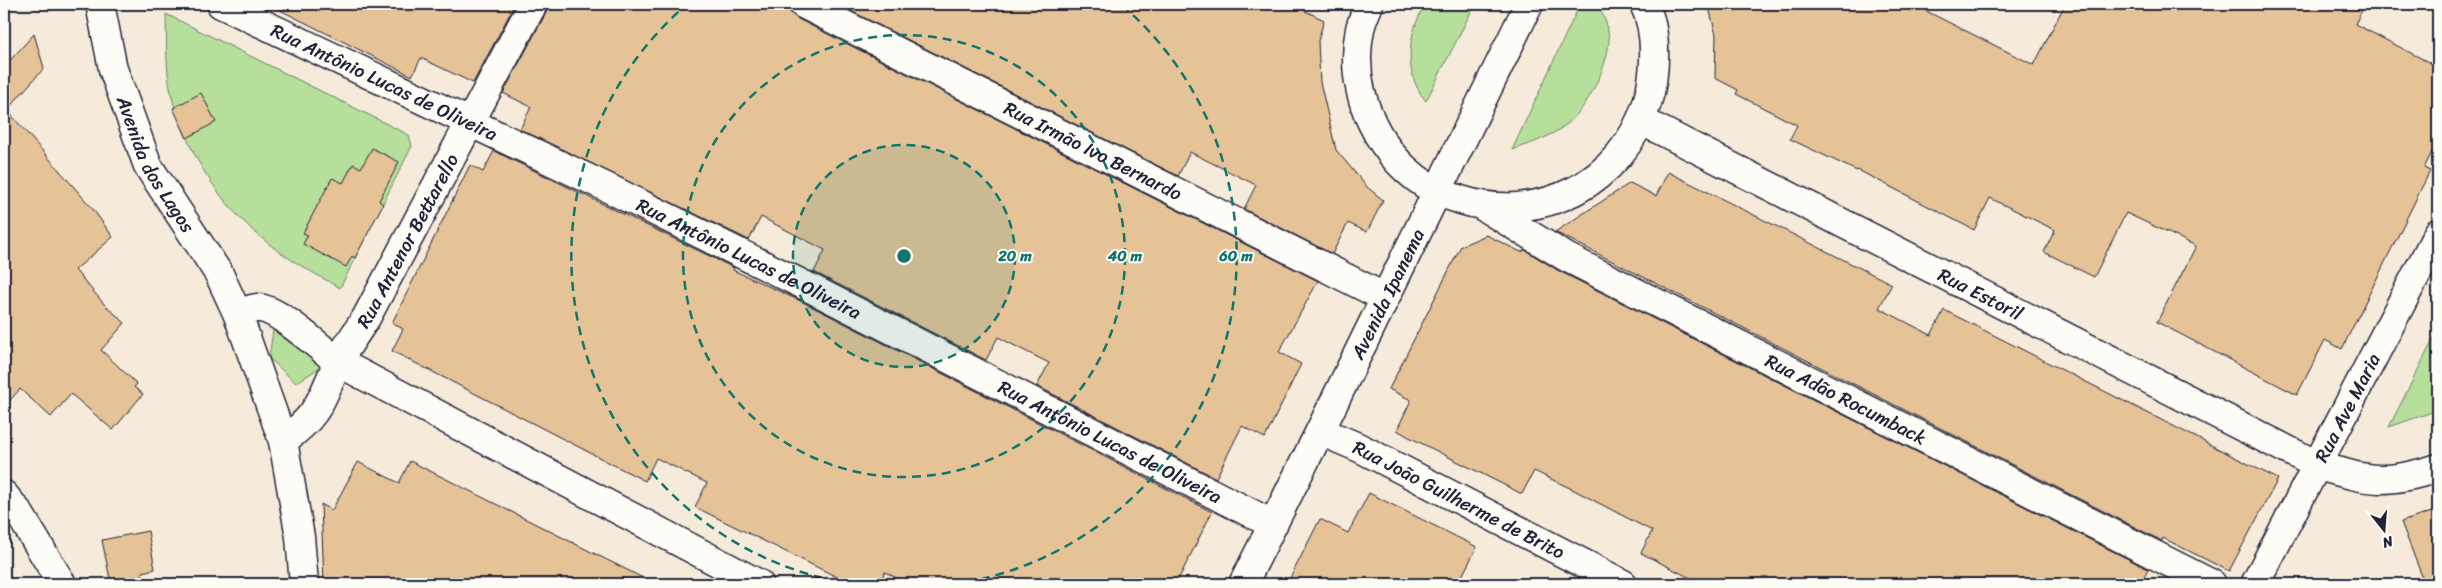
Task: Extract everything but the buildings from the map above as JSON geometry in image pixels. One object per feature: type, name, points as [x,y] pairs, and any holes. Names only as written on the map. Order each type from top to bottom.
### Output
[{"type":"street","name":"Avenida dos Lagos","points":[[100,4],[113,69],[148,166],[219,274],[238,315],[283,441],[300,537],[304,584]]},
{"type":"street","name":"Rua Antônio Lucas de Oliveira","points":[[221,4],[606,187],[805,285],[1272,524]]},
{"type":"street","name":"Rua Antenor Bettarello","points":[[283,441],[300,428],[318,408],[338,362],[366,318],[533,4]]},
{"type":"street","name":"Rua Irmão Ivo Bernardo","points":[[803,4],[1384,297]]},
{"type":"street","points":[[1369,4],[1360,28],[1357,67],[1364,105],[1380,140],[1405,170],[1437,192],[1484,207],[1522,208],[1560,198],[1593,180],[1621,154],[1642,121],[1653,84],[1654,46],[1644,4]]},
{"type":"street","name":"Avenida Ipanema","points":[[1243,584],[1529,4]]},
{"type":"street","name":"Rua Estoril","points":[[1642,121],[2319,466],[2363,479],[2387,480],[2407,478],[2438,468]]},
{"type":"street","name":"Rua Adão Rocumback","points":[[1484,207],[1566,257],[2212,584]]},
{"type":"street","name":"Rua Ave Maria","points":[[2255,584],[2319,466],[2438,233]]},
{"type":"street","points":[[238,315],[257,308],[269,310],[307,336],[338,362],[759,584]]},
{"type":"street","name":"Rua João Guilherme de Brito","points":[[1320,431],[1360,448],[1623,584]]},
{"type":"street","points":[[4,495],[18,513],[62,584]]},
{"type":"green space","points":[[1425,4],[1475,4],[1426,101],[1418,90],[1413,78],[1410,53],[1415,28]]},
{"type":"green space","points":[[1580,4],[1596,4],[1608,29],[1608,49],[1596,85],[1582,108],[1567,124],[1541,139],[1512,150]]},
{"type":"green space","points":[[166,14],[409,135],[412,146],[340,288],[291,259],[263,239],[233,210],[208,177],[188,140],[170,91]]},
{"type":"green space","points":[[273,330],[322,366],[296,383],[269,358]]},
{"type":"green space","points":[[2438,330],[2438,410],[2389,427]]}]
